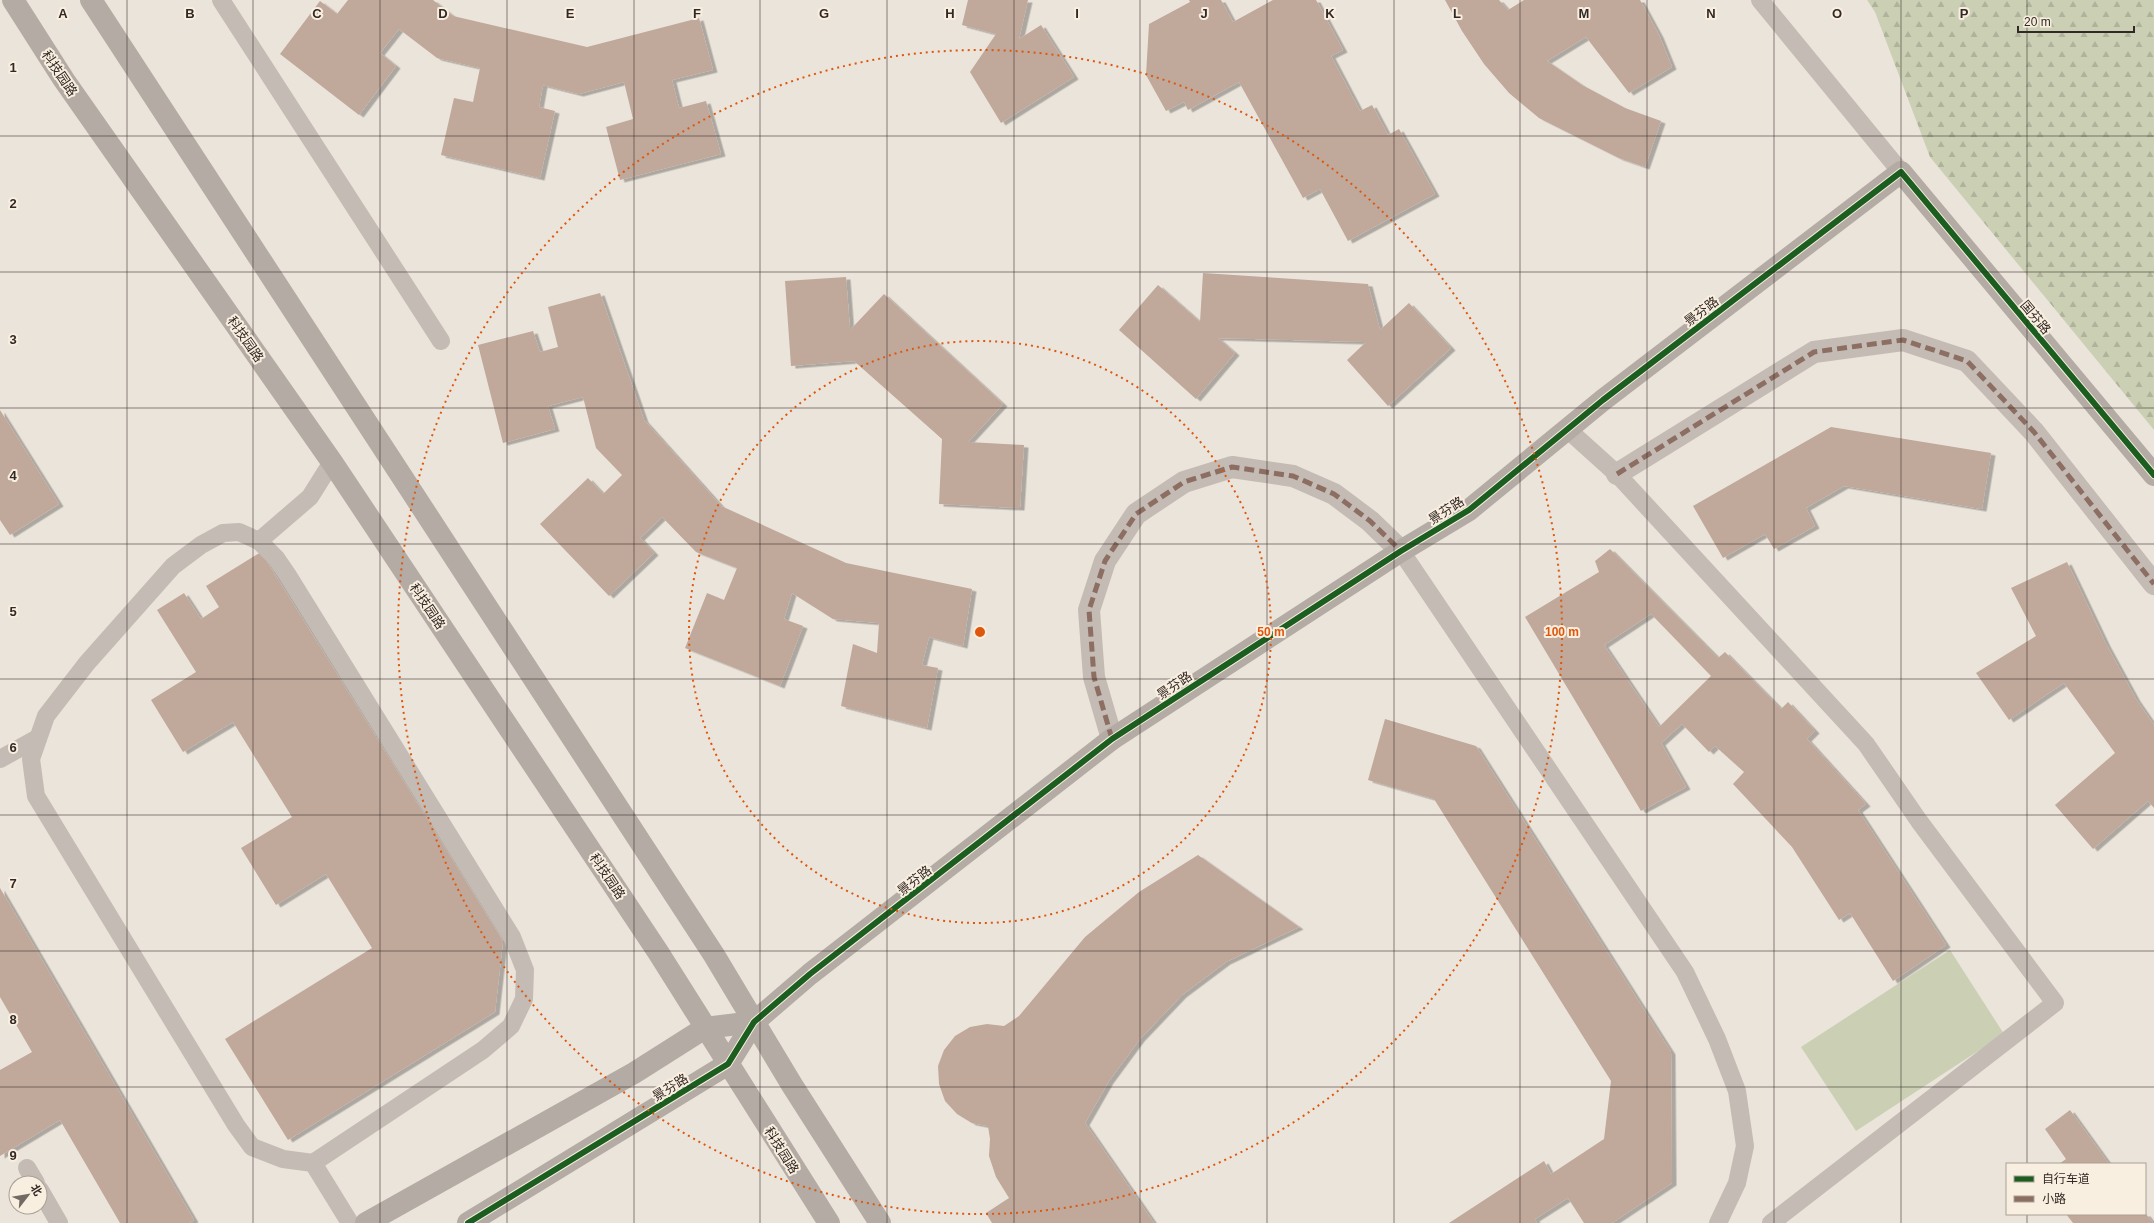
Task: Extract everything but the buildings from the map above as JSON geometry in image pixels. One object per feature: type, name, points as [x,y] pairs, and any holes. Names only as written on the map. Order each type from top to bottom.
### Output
[{"type":"main road","name":"科技园路","points":[[12,0],[64,80],[332,462],[658,952],[829,1223]]},
{"type":"main road","points":[[91,0],[702,938],[880,1223]]},
{"type":"main road","name":"景芬路","points":[[468,1223],[728,1064],[754,1022],[810,974],[1112,739],[1401,551],[1468,510],[1567,429],[1901,172]]},
{"type":"main road","name":"国芬路","points":[[1901,172],[2154,475]]},
{"type":"main road","points":[[366,1223],[634,1073],[705,1028],[754,1022]]},
{"type":"street","points":[[1617,474],[1814,352],[1903,340],[1967,361],[2034,432],[2154,584]]},
{"type":"street","points":[[1112,739],[1094,677],[1089,610],[1105,561],[1136,514],[1184,482],[1232,467],[1293,476],[1334,494],[1370,521],[1401,551]]},
{"type":"lane","points":[[221,0],[442,341]]},
{"type":"lane","points":[[1760,0],[1901,172]]},
{"type":"lane","points":[[1567,429],[1617,474],[1866,744],[2054,1003],[1771,1223]]},
{"type":"lane","points":[[259,541],[310,497],[332,462]]},
{"type":"lane","points":[[239,532],[259,541],[276,558],[287,574],[512,937],[525,970],[524,999],[511,1026],[483,1050],[313,1164],[283,1158],[252,1147],[236,1125],[36,796],[30,759],[46,716],[87,663],[173,566],[201,545],[223,533],[239,532]]},
{"type":"lane","points":[[1401,551],[1685,972],[1717,1039],[1737,1091],[1745,1146],[1737,1182],[1718,1223]]},
{"type":"lane","points":[[0,759],[38,738]]},
{"type":"lane","points":[[313,1164],[350,1223]]},
{"type":"lane","points":[[27,1168],[31,1175]]},
{"type":"lane","points":[[48,1205],[58,1223]]},
{"type":"green space","points":[[1867,0],[2154,0],[2154,430],[1930,157],[1875,12]]},
{"type":"green space","points":[[1950,950],[2004,1034],[1856,1131],[1801,1047]]},
{"type":"marked path","points":[[1617,474],[1814,352],[1903,340],[1967,361],[2034,432],[2154,584]]},
{"type":"marked path","points":[[1112,739],[1094,677],[1089,610],[1105,561],[1136,514],[1184,482],[1232,467],[1293,476],[1334,494],[1370,521],[1401,551]]},
{"type":"cycle path","points":[[468,1223],[728,1064],[754,1022],[810,974],[1112,739],[1401,551],[1469,510],[1603,400],[1901,172],[2154,475]]}]
